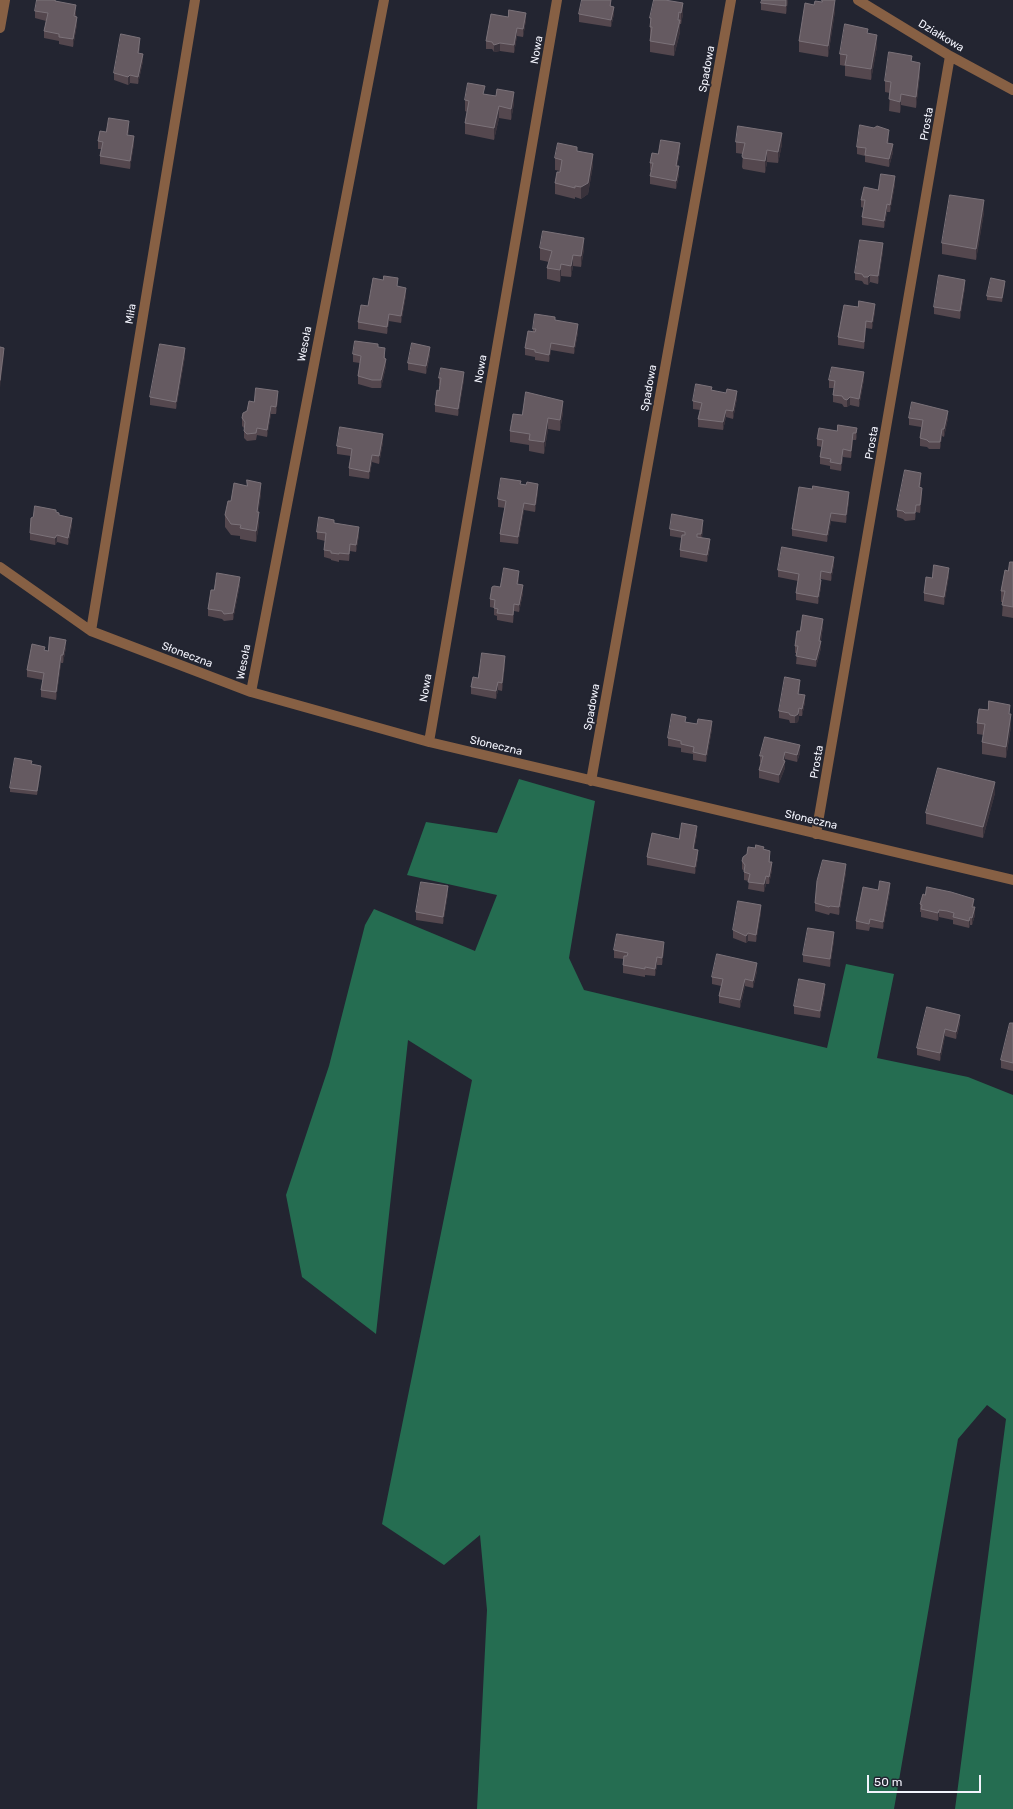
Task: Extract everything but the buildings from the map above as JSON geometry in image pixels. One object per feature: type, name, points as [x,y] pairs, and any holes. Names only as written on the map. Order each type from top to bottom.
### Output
[{"type":"street","points":[[0,28],[5,0]]},
{"type":"street","name":"Miła","points":[[91,631],[195,0]]},
{"type":"street","name":"Wesoła","points":[[251,692],[384,0]]},
{"type":"street","name":"Nowa","points":[[429,742],[557,0]]},
{"type":"street","name":"Spadowa","points":[[591,781],[731,0]]},
{"type":"street","name":"Działkowa","points":[[858,0],[950,56],[1013,90]]},
{"type":"street","name":"Prosta","points":[[816,834],[950,56]]},
{"type":"street","name":"Słoneczna","points":[[0,567],[91,631],[251,692],[429,742],[1013,880]]},
{"type":"green space","points":[[519,779],[595,801],[569,958],[584,990],[827,1048],[846,964],[894,974],[877,1058],[968,1077],[1013,1095],[1013,1809],[955,1809],[1006,1419],[987,1405],[958,1439],[894,1809],[477,1809],[487,1610],[480,1535],[444,1565],[382,1524],[472,1080],[408,1040],[376,1334],[302,1277],[286,1195],[329,1066],[365,925],[374,909],[475,951],[497,895],[407,875],[426,822],[497,833]]}]
